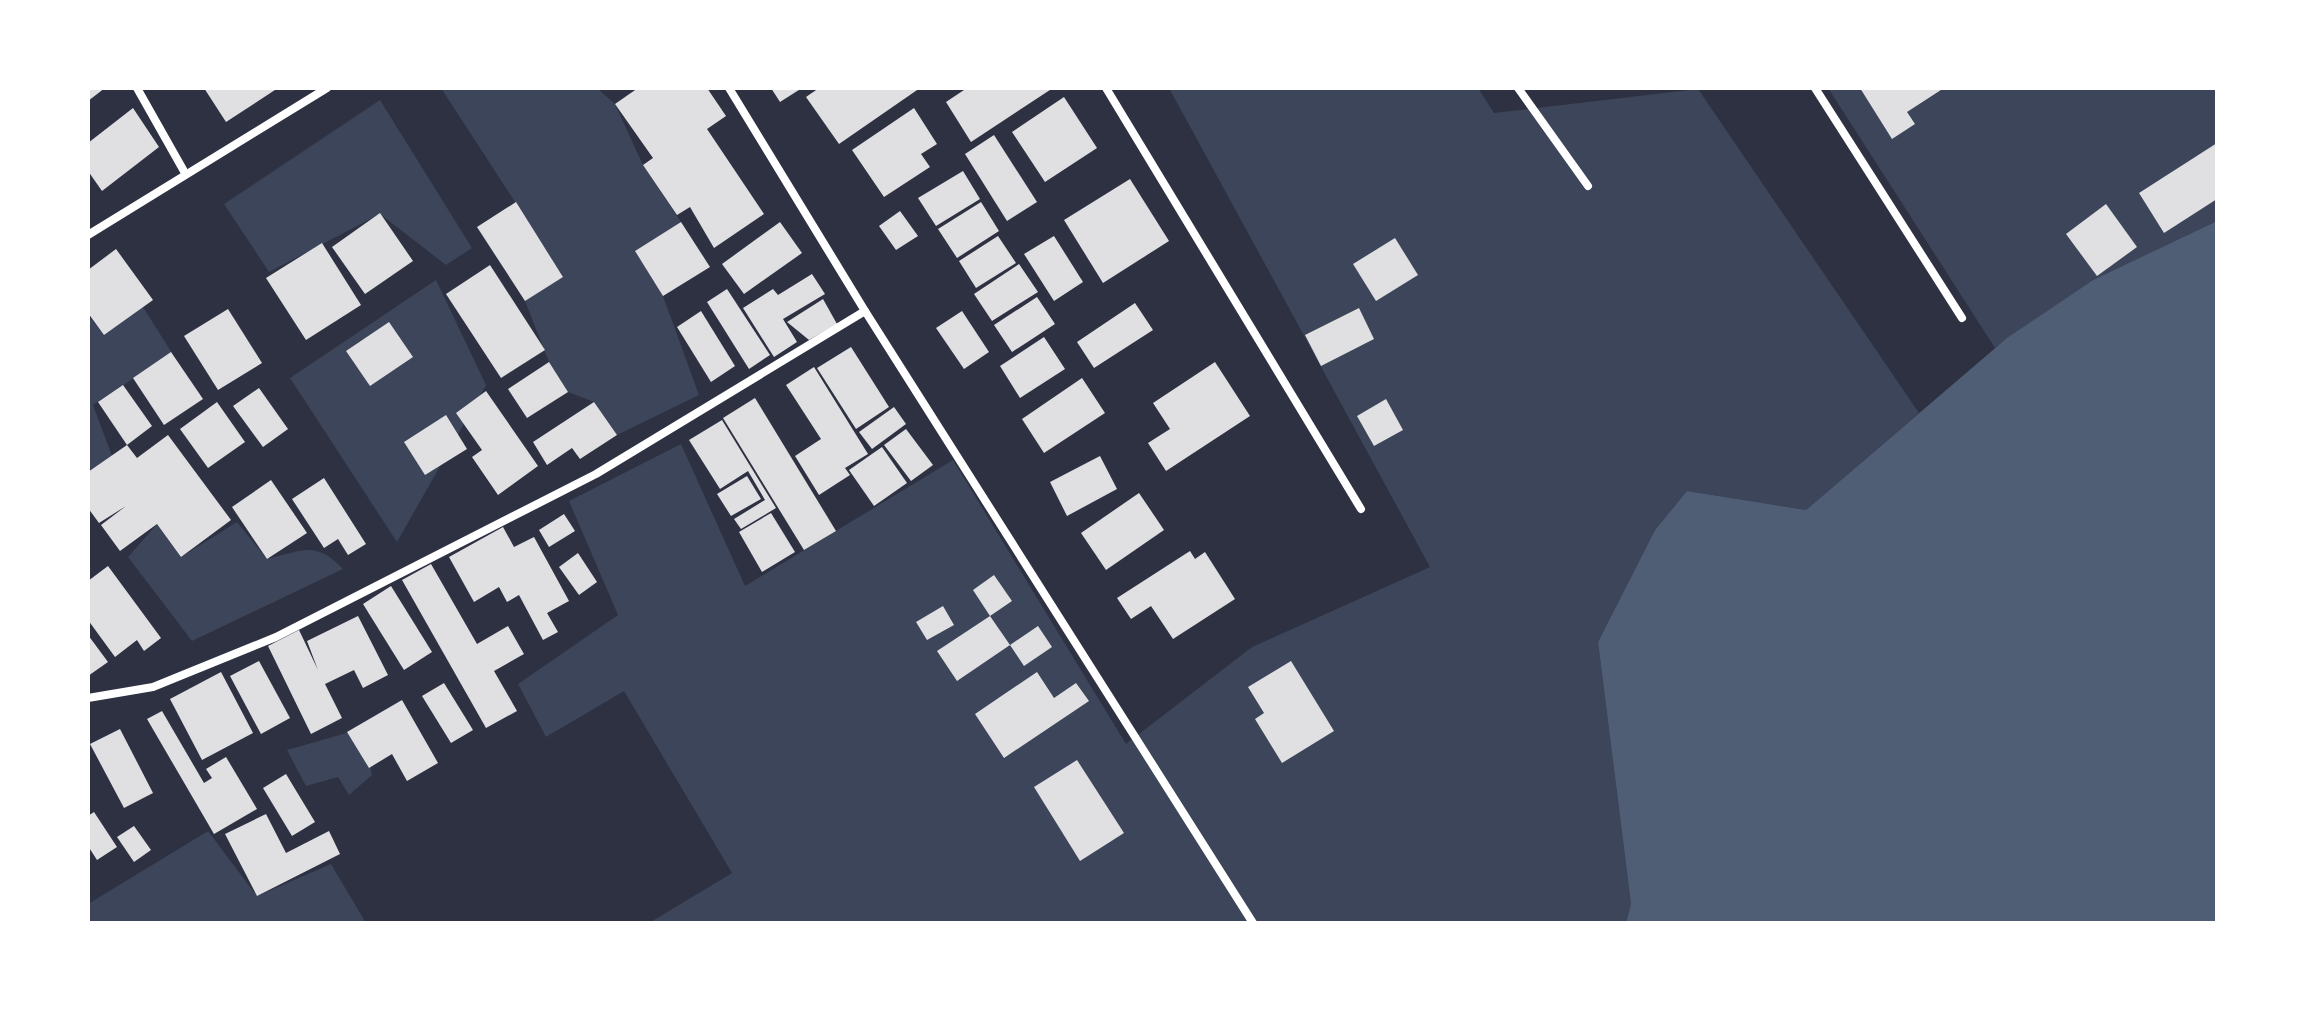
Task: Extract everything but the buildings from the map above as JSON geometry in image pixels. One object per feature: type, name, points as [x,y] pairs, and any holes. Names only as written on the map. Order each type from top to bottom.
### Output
[{"type":"street","points":[[137,88],[185,173]]},
{"type":"street","points":[[88,235],[327,88]]},
{"type":"street","points":[[729,88],[865,311],[1253,923]]},
{"type":"street","points":[[1106,88],[1361,509]]},
{"type":"street","points":[[1518,88],[1588,186]]},
{"type":"street","points":[[1815,88],[1962,318]]},
{"type":"street","points":[[88,698],[153,687],[276,637],[596,474],[865,311]]},
{"type":"shaded area","points":[[441,88],[597,88],[615,104],[643,165],[681,222],[635,251],[663,296],[699,395],[617,435],[594,402],[568,392],[549,362],[525,301],[563,276]]},
{"type":"shaded area","points":[[1169,88],[1478,88],[1494,113],[1698,89],[1919,413],[1806,510],[1687,491],[1655,530],[1598,642],[1631,904],[1626,923],[649,923],[732,873],[624,691],[546,737],[518,684],[618,615],[569,501],[681,444],[745,586],[953,460],[1126,744],[1252,647],[1430,567]]},
{"type":"shaded area","points":[[1828,88],[2217,88],[2217,221],[2093,280],[1995,348]]},
{"type":"shaded area","points":[[380,100],[472,248],[446,265],[380,214],[269,272],[224,204]]},
{"type":"shaded area","points":[[2217,221],[2217,923],[1626,923],[1631,904],[1598,642],[1655,530],[1687,491],[1806,510],[2007,338],[2093,280]]},
{"type":"shaded area","points":[[436,280],[486,385],[397,542],[290,378]]},
{"type":"shaded area","points":[[143,307],[172,353],[93,405],[112,456],[88,472],[88,315],[104,335]]},
{"type":"shaded area","points":[[237,522],[267,559],[299,551],[316,551],[343,569],[192,641],[128,557],[157,524],[181,557]]},
{"type":"shaded area","points":[[350,732],[369,760],[372,775],[349,795],[338,777],[306,786],[287,750]]},
{"type":"shaded area","points":[[208,831],[257,896],[331,864],[366,923],[88,923],[88,904]]}]
